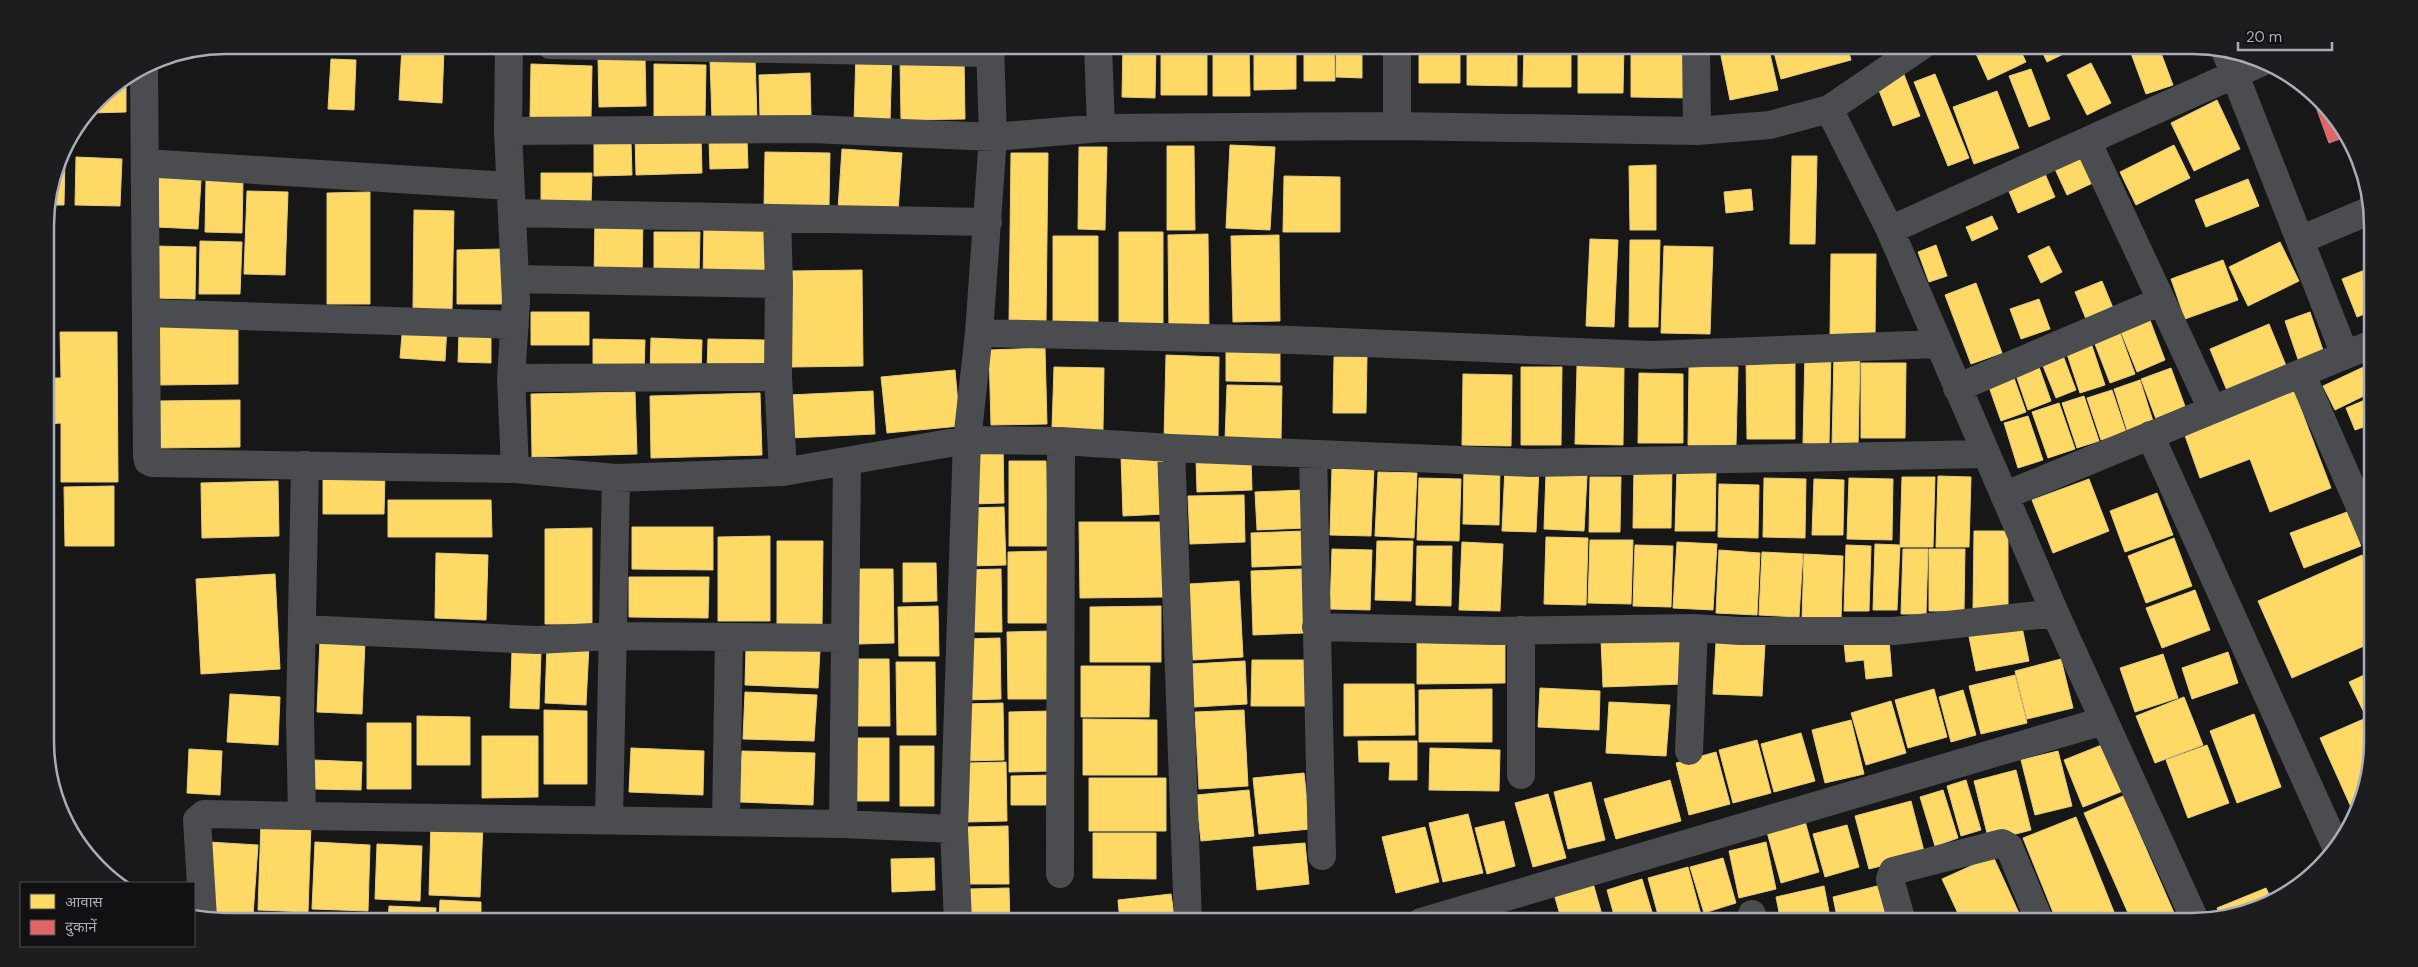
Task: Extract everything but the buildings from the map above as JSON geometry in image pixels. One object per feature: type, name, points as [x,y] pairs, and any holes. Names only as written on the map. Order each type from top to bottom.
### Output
[{"type":"street","points":[[508,54],[508,131],[515,279],[515,325],[511,378],[515,469]]},
{"type":"street","points":[[958,913],[954,829],[967,440],[979,333],[988,222],[993,137],[990,54]]},
{"type":"street","points":[[1098,54],[1101,128]]},
{"type":"street","points":[[1397,54],[1397,126]]},
{"type":"street","points":[[1696,54],[1698,131]]},
{"type":"street","points":[[508,131],[812,129],[993,137],[1101,128],[1397,126],[1698,131],[1770,125],[1829,110],[1910,54]]},
{"type":"street","points":[[1890,230],[2087,141],[2230,62],[2244,62]]},
{"type":"street","points":[[2230,62],[2345,355]]},
{"type":"street","points":[[144,75],[148,461],[152,463],[515,469],[616,478],[783,472],[967,440],[1061,442],[1532,463],[1986,454]]},
{"type":"street","points":[[1829,110],[1890,230],[1957,388],[2006,495],[2055,613],[2192,913]]},
{"type":"street","points":[[2087,141],[2212,410]]},
{"type":"street","points":[[145,163],[511,200],[777,218],[988,222]]},
{"type":"street","points":[[2300,240],[2363,213]]},
{"type":"street","points":[[777,218],[779,284],[778,377],[783,472]]},
{"type":"street","points":[[515,279],[779,284]]},
{"type":"street","points":[[1957,388],[2161,301]]},
{"type":"street","points":[[146,313],[515,325]]},
{"type":"street","points":[[979,333],[1293,340],[1651,355],[1938,344]]},
{"type":"street","points":[[2006,495],[2364,347]]},
{"type":"street","points":[[2301,373],[2364,516]]},
{"type":"street","points":[[511,378],[778,377]]},
{"type":"street","points":[[2150,435],[2333,840]]},
{"type":"street","points":[[1060,874],[1061,442]]},
{"type":"street","points":[[1171,448],[1188,913]]},
{"type":"street","points":[[1313,454],[1322,856]]},
{"type":"street","points":[[843,824],[847,461]]},
{"type":"street","points":[[302,816],[300,717],[305,465]]},
{"type":"street","points":[[609,819],[616,478]]},
{"type":"street","points":[[1316,627],[1521,630],[1694,628],[1740,631],[1894,631],[2055,613]]},
{"type":"street","points":[[1689,751],[1694,628]]},
{"type":"street","points":[[302,629],[537,640],[612,636],[845,638]]},
{"type":"street","points":[[1521,630],[1521,775]]},
{"type":"street","points":[[726,821],[729,638]]},
{"type":"street","points":[[1452,913],[2103,721]]},
{"type":"street","points":[[203,912],[197,820],[199,816],[204,814],[726,821],[954,829]]},
{"type":"street","points":[[1899,913],[1890,879],[1893,871],[2002,843],[2009,847],[2036,913]]}]
